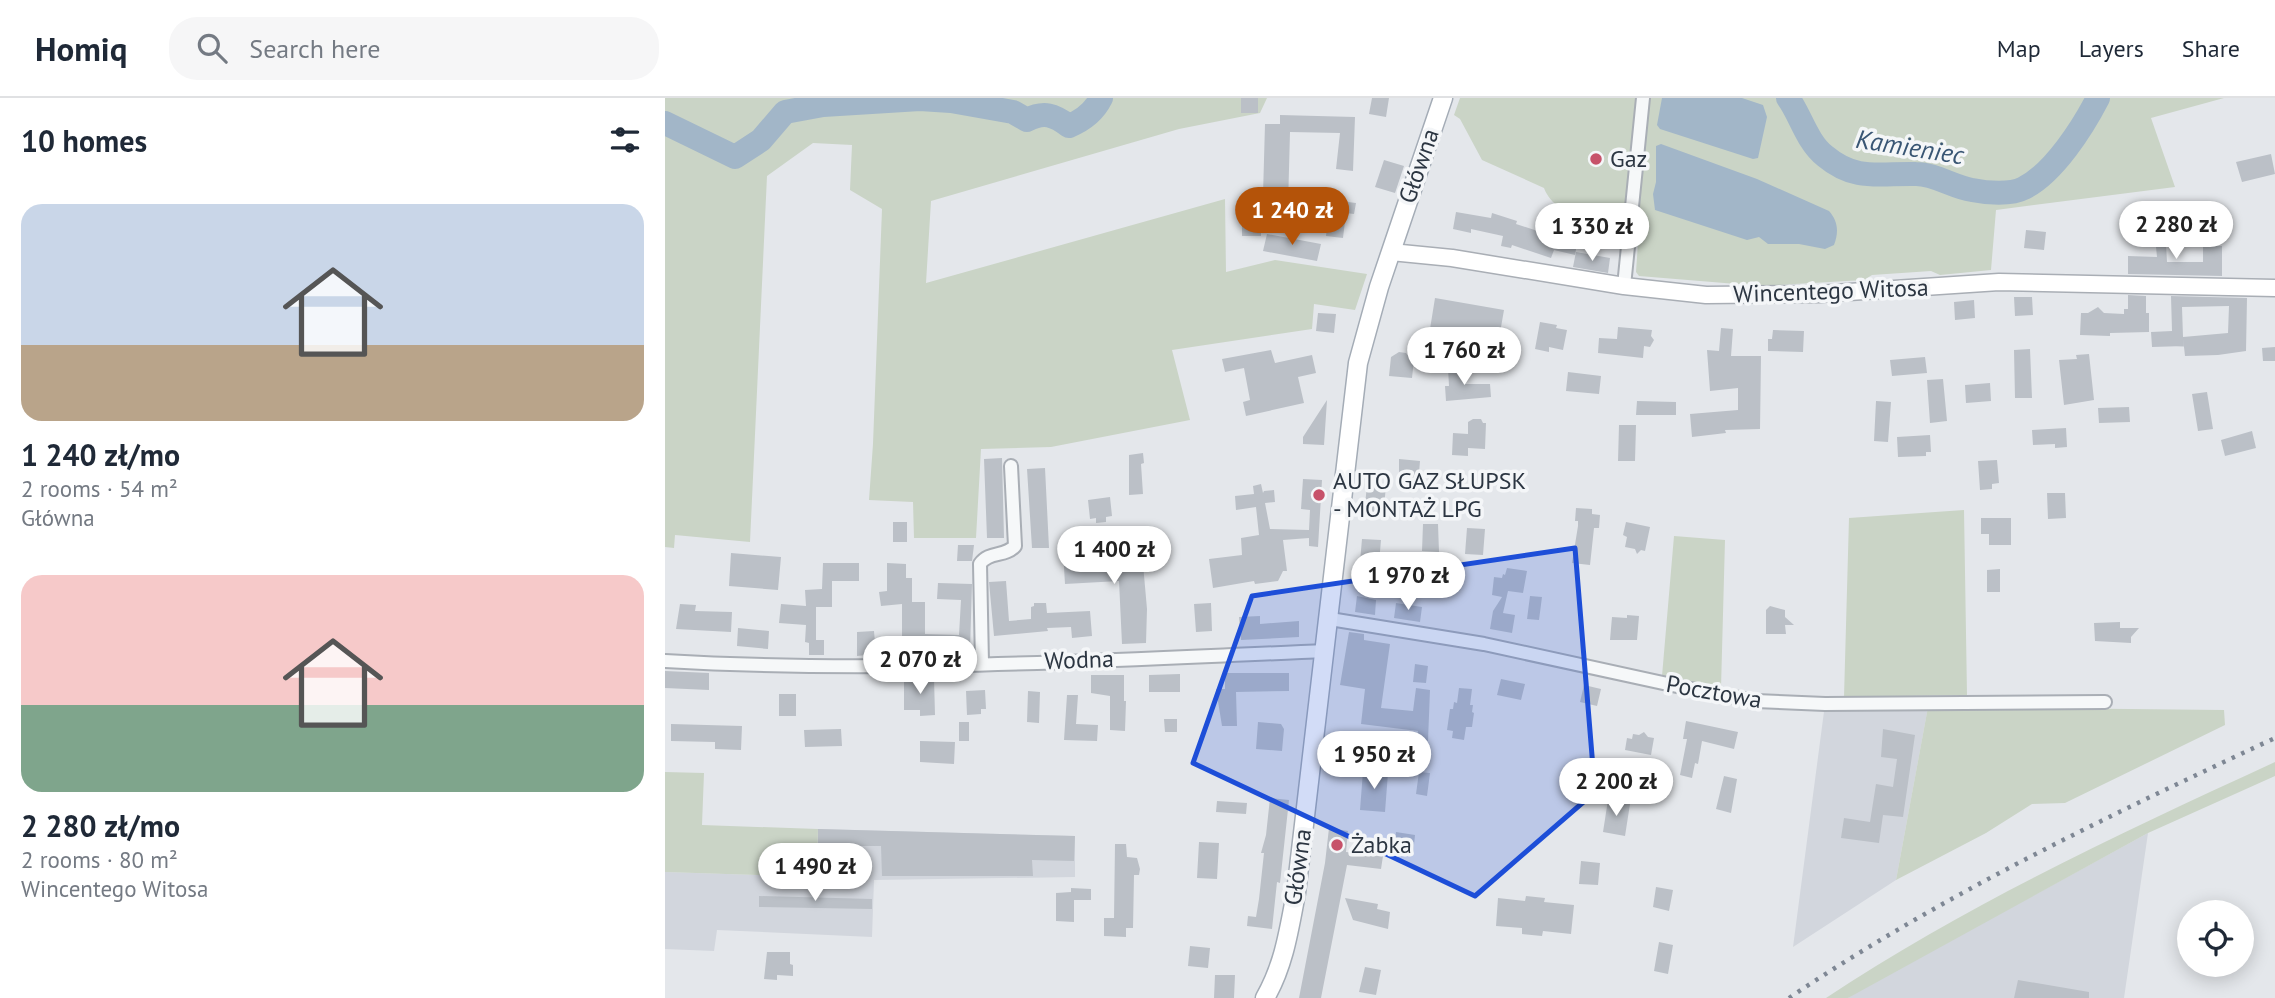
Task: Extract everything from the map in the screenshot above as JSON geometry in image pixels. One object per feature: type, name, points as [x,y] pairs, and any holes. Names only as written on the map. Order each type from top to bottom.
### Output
[{"type":"main road","name":"Główna","points":[[1265,998],[1276,979],[1286,948],[1296,893],[1358,363],[1368,322],[1443,98]]},
{"type":"street","points":[[1624,286],[1643,98]]},
{"type":"street","name":"Wincentego Witosa","points":[[1391,252],[1452,258],[1624,286],[1706,295],[1765,296],[1999,282],[2275,288]]},
{"type":"street","points":[[982,663],[980,565],[986,557],[1012,550],[1015,546],[1011,466]]},
{"type":"street","name":"Pocztowa","points":[[1330,619],[1484,644],[1756,701],[1825,704],[2105,702]]},
{"type":"street","name":"Wodna","points":[[665,661],[809,667],[1326,651]]},
{"type":"highlighted area","points":[[1575,548],[1595,792],[1475,896],[1193,763],[1252,596]]},
{"type":"shaded area","points":[[1929,702],[1896,880],[1793,947],[1825,704]]},
{"type":"shaded area","points":[[818,829],[1075,836],[1075,877],[874,880],[872,937],[717,930],[714,951],[665,949],[665,872],[816,877]]},
{"type":"shaded area","points":[[2148,833],[2124,998],[1848,998],[1856,992]]},
{"type":"green space","points":[[665,98],[1267,98],[1260,113],[1179,129],[931,201],[926,283],[1225,199],[1226,272],[1275,260],[1367,274],[1355,310],[1314,304],[1312,329],[1172,350],[1190,420],[1051,447],[981,449],[976,538],[914,538],[913,502],[869,500],[882,209],[850,190],[852,145],[813,143],[767,176],[750,542],[675,535],[674,548],[665,547]]},
{"type":"green space","points":[[1460,98],[2224,98],[2151,118],[2175,187],[1996,210],[1991,270],[1940,275],[1931,271],[1872,275],[1864,280],[1761,286],[1639,276],[1636,272],[1639,229],[1585,217],[1560,208],[1544,188],[1482,160],[1460,119],[1454,115]]},
{"type":"green space","points":[[1964,510],[1967,695],[1844,697],[1849,518]]},
{"type":"green space","points":[[1674,536],[1725,540],[1721,688],[1662,676]]},
{"type":"green space","points":[[1928,707],[2224,710],[2225,725],[2065,803],[2032,804],[1986,833],[1896,880]]},
{"type":"green space","points":[[2275,762],[2275,776],[2148,833],[1848,998],[1826,998],[1934,931],[2046,871]]},
{"type":"green space","points":[[665,772],[704,773],[702,825],[818,829],[817,877],[665,872]]},
{"type":"water","points":[[1662,98],[1742,98],[1763,105],[1767,117],[1758,158],[1753,159],[1660,129],[1657,125]]},
{"type":"water","points":[[1661,144],[1757,179],[1829,211],[1837,227],[1834,245],[1825,249],[1799,244],[1768,244],[1759,237],[1747,240],[1655,210],[1653,194],[1656,182],[1656,146]]},
{"type":"building","points":[[1241,98],[1258,98],[1258,113],[1241,113]]},
{"type":"building","points":[[1372,98],[1389,98],[1386,117],[1369,114]]},
{"type":"building","points":[[1280,115],[1355,117],[1353,171],[1336,169],[1340,133],[1290,132],[1288,206],[1275,205],[1274,210],[1261,209],[1261,236],[1242,236],[1242,194],[1263,195],[1265,124],[1280,124]]},
{"type":"building","points":[[2271,154],[2275,174],[2242,182],[2236,162]]},
{"type":"building","points":[[1384,160],[1404,166],[1395,193],[1375,187]]},
{"type":"building","points":[[1327,201],[1356,203],[1354,214],[1346,213],[1343,238],[1326,236],[1329,211],[1326,211]]},
{"type":"building","points":[[2207,202],[2209,222],[2186,224],[2187,233],[2168,234],[2167,222],[2171,222],[2170,215],[2193,214],[2192,203]]},
{"type":"building","points":[[1456,212],[1491,218],[1492,213],[1517,221],[1516,224],[1577,244],[1575,255],[1554,250],[1551,258],[1512,245],[1511,248],[1501,246],[1503,236],[1471,229],[1471,233],[1453,229]]},
{"type":"building","points":[[2154,226],[2165,226],[2167,262],[2203,262],[2203,246],[2222,246],[2222,276],[2128,274],[2128,256],[2157,257]]},
{"type":"building","points":[[2026,230],[2046,232],[2044,250],[2024,248]]},
{"type":"building","points":[[1267,234],[1321,244],[1317,261],[1263,251]]},
{"type":"building","points":[[1576,252],[1610,258],[1608,273],[1573,267]]},
{"type":"building","points":[[2128,295],[2146,296],[2149,332],[2110,333],[2110,336],[2080,335],[2081,313],[2088,313],[2098,307],[2104,313],[2124,314],[2124,309],[2128,309]]},
{"type":"building","points":[[2171,296],[2247,298],[2246,351],[2185,356],[2184,346],[2152,347],[2151,332],[2172,331]],"holes":[[[2229,306],[2228,333],[2183,337],[2182,307]]]},
{"type":"building","points":[[2014,297],[2032,297],[2033,315],[2015,316]]},
{"type":"building","points":[[1435,298],[1504,310],[1497,350],[1453,343],[1454,334],[1430,329]]},
{"type":"building","points":[[1974,300],[1975,318],[1955,320],[1954,302]]},
{"type":"building","points":[[1318,313],[1336,314],[1334,333],[1316,331]]},
{"type":"building","points":[[1540,322],[1567,330],[1563,350],[1549,347],[1549,352],[1535,349]]},
{"type":"building","points":[[1618,327],[1652,330],[1651,336],[1654,340],[1650,347],[1644,346],[1643,358],[1598,353],[1599,338],[1617,339]]},
{"type":"building","points":[[1721,328],[1733,329],[1731,356],[1761,356],[1760,429],[1725,430],[1726,433],[1692,437],[1690,414],[1738,410],[1738,388],[1710,391],[1707,350],[1719,351]]},
{"type":"building","points":[[1773,330],[1804,331],[1803,352],[1768,351],[1768,339],[1772,339]]},
{"type":"building","points":[[2275,347],[2275,361],[2263,361],[2262,348]]},
{"type":"building","points":[[2030,349],[2032,398],[2015,398],[2014,350]]},
{"type":"building","points":[[1271,350],[1275,363],[1312,355],[1316,373],[1298,377],[1304,403],[1246,416],[1243,402],[1250,400],[1244,368],[1225,372],[1222,359]]},
{"type":"building","points":[[1399,352],[1414,359],[1412,378],[1389,376],[1391,357]]},
{"type":"building","points":[[2089,354],[2094,400],[2064,405],[2059,360],[2077,359],[2076,355]]},
{"type":"building","points":[[1925,357],[1927,373],[1892,376],[1890,360]]},
{"type":"building","points":[[1463,367],[1464,384],[1490,384],[1491,397],[1446,401],[1448,368]]},
{"type":"building","points":[[1568,372],[1601,376],[1599,394],[1566,391]]},
{"type":"building","points":[[1943,379],[1947,421],[1930,423],[1927,380]]},
{"type":"building","points":[[1990,383],[1991,401],[1966,403],[1965,385]]},
{"type":"building","points":[[2207,392],[2213,429],[2198,431],[2192,394]]},
{"type":"building","points":[[1327,400],[1324,445],[1303,444],[1303,437]]},
{"type":"building","points":[[1637,401],[1676,402],[1676,415],[1636,415]]},
{"type":"building","points":[[1876,401],[1891,402],[1888,442],[1874,441]]},
{"type":"building","points":[[2129,407],[2130,422],[2099,423],[2098,408]]},
{"type":"building","points":[[1481,419],[1486,423],[1485,449],[1468,448],[1468,456],[1452,455],[1453,433],[1468,434],[1468,422]]},
{"type":"building","points":[[1619,425],[1636,425],[1635,461],[1618,461]]},
{"type":"building","points":[[2066,428],[2067,447],[2055,448],[2055,444],[2033,445],[2032,430]]},
{"type":"building","points":[[2252,431],[2256,448],[2225,456],[2221,440]]},
{"type":"building","points":[[1930,435],[1931,452],[1926,452],[1926,456],[1898,457],[1897,437]]},
{"type":"building","points":[[1143,453],[1143,494],[1129,495],[1129,455]]},
{"type":"building","points":[[1002,458],[1004,538],[987,538],[984,459]]},
{"type":"building","points":[[1399,459],[1420,461],[1418,485],[1415,488],[1399,486]]},
{"type":"building","points":[[1997,460],[1999,483],[1992,484],[1992,489],[1980,490],[1978,461]]},
{"type":"building","points":[[1045,468],[1049,548],[1032,548],[1027,469]]},
{"type":"building","points":[[1303,479],[1322,480],[1318,547],[1309,546],[1309,538],[1283,540],[1287,571],[1283,571],[1278,581],[1255,584],[1254,581],[1213,588],[1209,559],[1242,555],[1241,538],[1259,535],[1256,507],[1236,510],[1235,496],[1254,494],[1253,486],[1261,484],[1263,493],[1274,490],[1275,502],[1265,503],[1270,529],[1309,530],[1310,510],[1301,509]]},
{"type":"building","points":[[1367,485],[1386,486],[1383,517],[1364,515]]},
{"type":"building","points":[[2047,493],[2065,493],[2066,518],[2048,519]]},
{"type":"building","points":[[1110,497],[1112,516],[1106,517],[1106,522],[1096,523],[1096,518],[1090,519],[1088,500]]},
{"type":"building","points":[[1576,508],[1592,509],[1592,514],[1600,515],[1599,528],[1594,528],[1590,565],[1572,563],[1578,526],[1578,521],[1575,521]]},
{"type":"building","points":[[1981,518],[2011,518],[2011,545],[1989,545],[1989,534],[1981,534]]},
{"type":"building","points":[[893,522],[907,522],[907,542],[893,542]]},
{"type":"building","points":[[1626,522],[1650,527],[1645,551],[1641,550],[1637,554],[1635,549],[1625,547],[1627,537],[1623,535]]},
{"type":"building","points":[[1423,524],[1438,524],[1439,552],[1422,551]]},
{"type":"building","points":[[1467,528],[1485,529],[1483,555],[1465,554]]},
{"type":"building","points":[[1362,539],[1381,540],[1379,563],[1360,562]]},
{"type":"building","points":[[958,545],[974,545],[972,561],[957,561]]},
{"type":"building","points":[[1089,550],[1090,554],[1127,552],[1128,564],[1143,564],[1147,609],[1146,643],[1122,644],[1119,581],[1065,584],[1063,551]]},
{"type":"building","points":[[731,553],[781,557],[778,590],[729,586]]},
{"type":"building","points":[[823,563],[859,563],[859,581],[832,581],[832,607],[816,607],[816,640],[824,640],[824,655],[809,655],[809,643],[805,642],[806,625],[779,623],[781,604],[806,606],[805,590],[822,589]]},
{"type":"building","points":[[887,563],[906,564],[906,578],[912,578],[912,602],[925,602],[925,634],[959,635],[961,600],[937,599],[938,583],[972,584],[970,650],[897,652],[896,637],[902,637],[902,604],[881,606],[879,592],[887,591]]},
{"type":"building","points":[[1507,568],[1527,571],[1523,593],[1508,591],[1503,613],[1515,615],[1512,633],[1490,629],[1493,611],[1502,597],[1492,595],[1494,577],[1502,578]]},
{"type":"building","points":[[2000,569],[2000,592],[1987,592],[1987,570]]},
{"type":"building","points":[[1359,571],[1378,575],[1377,584],[1358,584]]},
{"type":"building","points":[[1006,581],[1009,621],[1031,619],[1031,607],[1034,603],[1046,603],[1047,613],[1090,611],[1092,636],[1072,638],[1071,627],[994,636],[989,582]]},
{"type":"building","points":[[1357,596],[1376,600],[1375,615],[1355,612]]},
{"type":"building","points":[[1530,596],[1542,597],[1539,620],[1527,619]]},
{"type":"building","points":[[1211,603],[1212,631],[1196,632],[1194,604]]},
{"type":"building","points":[[1396,603],[1422,607],[1420,622],[1394,618]]},
{"type":"building","points":[[680,604],[696,605],[695,611],[732,612],[731,632],[676,629]]},
{"type":"building","points":[[1770,606],[1785,610],[1785,617],[1794,625],[1785,625],[1786,634],[1766,634],[1766,610]]},
{"type":"building","points":[[1627,615],[1639,616],[1637,640],[1610,640],[1612,617],[1627,618]]},
{"type":"building","points":[[1260,616],[1260,624],[1299,621],[1299,637],[1241,640],[1239,617]]},
{"type":"building","points":[[2120,622],[2120,628],[2139,628],[2131,637],[2131,643],[2095,641],[2094,623]]},
{"type":"building","points":[[738,628],[769,631],[768,649],[737,646]]},
{"type":"building","points":[[874,631],[876,654],[857,656],[857,632]]},
{"type":"building","points":[[1349,632],[1364,634],[1364,640],[1390,644],[1381,708],[1413,711],[1416,688],[1430,690],[1428,741],[1417,740],[1418,731],[1361,724],[1365,689],[1340,685]]},
{"type":"building","points":[[1415,664],[1428,666],[1426,683],[1413,682]]},
{"type":"building","points":[[665,671],[709,673],[709,690],[665,688]]},
{"type":"building","points":[[1225,673],[1289,673],[1289,691],[1236,692],[1237,726],[1222,726],[1216,689],[1225,689]]},
{"type":"building","points":[[1180,674],[1180,692],[1149,692],[1149,675]]},
{"type":"building","points":[[1091,675],[1124,675],[1125,731],[1110,730],[1110,696],[1091,693]]},
{"type":"building","points":[[934,678],[935,715],[920,716],[920,710],[904,710],[904,679]]},
{"type":"building","points":[[1501,679],[1525,684],[1521,700],[1497,695]]},
{"type":"building","points":[[1584,685],[1601,689],[1597,706],[1580,702]]},
{"type":"building","points":[[1459,688],[1472,689],[1472,727],[1466,727],[1464,740],[1452,738],[1453,731],[1447,730],[1450,709],[1453,709],[1454,702],[1457,703]]},
{"type":"building","points":[[985,690],[986,709],[981,709],[981,714],[967,715],[966,691]]},
{"type":"building","points":[[1028,691],[1040,692],[1039,723],[1027,722]]},
{"type":"building","points":[[779,694],[796,694],[796,716],[779,716]]},
{"type":"building","points":[[1067,695],[1078,695],[1076,724],[1098,725],[1097,741],[1064,740]]},
{"type":"building","points":[[1164,719],[1177,719],[1177,732],[1165,732]]},
{"type":"building","points":[[1686,721],[1738,732],[1734,749],[1702,741],[1698,764],[1695,763],[1692,778],[1680,775],[1687,739],[1683,739]]},
{"type":"building","points":[[959,722],[969,722],[969,741],[959,741]]},
{"type":"building","points":[[1258,722],[1281,724],[1284,729],[1282,751],[1256,749]]},
{"type":"building","points":[[671,724],[742,726],[741,750],[715,749],[715,742],[671,741]]},
{"type":"building","points":[[841,729],[842,746],[805,747],[804,730]]},
{"type":"building","points":[[1883,729],[1915,735],[1903,817],[1883,815],[1879,843],[1841,838],[1844,818],[1870,822],[1876,784],[1893,787],[1897,759],[1881,757]]},
{"type":"building","points":[[1644,732],[1648,737],[1654,738],[1651,755],[1625,750],[1627,738],[1632,739],[1633,734]]},
{"type":"building","points":[[920,741],[955,742],[954,764],[920,762]]},
{"type":"building","points":[[1363,771],[1388,773],[1385,812],[1360,810]]},
{"type":"building","points":[[1419,772],[1430,773],[1427,796],[1416,794]]},
{"type":"building","points":[[1724,776],[1737,779],[1731,813],[1716,809]]},
{"type":"building","points":[[1270,798],[1289,800],[1272,929],[1247,926],[1248,916],[1256,917],[1264,853],[1261,853]]},
{"type":"building","points":[[1608,800],[1630,804],[1625,836],[1603,832]]},
{"type":"building","points":[[1217,801],[1247,803],[1246,814],[1216,812]]},
{"type":"building","points":[[1329,828],[1348,831],[1346,852],[1383,856],[1381,869],[1347,865],[1321,998],[1299,998],[1325,863]]},
{"type":"building","points":[[818,829],[1075,836],[1074,861],[1032,860],[1033,876],[882,876],[881,846],[848,846],[847,877],[829,876],[830,845],[818,844]]},
{"type":"building","points":[[1396,832],[1415,835],[1413,855],[1394,853]]},
{"type":"building","points":[[1199,842],[1219,843],[1217,879],[1197,878]]},
{"type":"building","points":[[1115,844],[1126,844],[1127,857],[1137,858],[1140,869],[1139,875],[1134,875],[1133,928],[1126,928],[1126,937],[1104,936],[1104,918],[1114,918]]},
{"type":"building","points":[[1581,861],[1600,863],[1598,885],[1579,884]]},
{"type":"building","points":[[1656,887],[1673,890],[1669,911],[1653,907]]},
{"type":"building","points":[[1071,888],[1091,889],[1091,900],[1074,900],[1074,922],[1056,921],[1056,893],[1071,892]]},
{"type":"building","points":[[759,896],[872,899],[872,909],[759,907]]},
{"type":"building","points":[[1526,896],[1545,898],[1544,902],[1574,905],[1571,934],[1543,931],[1542,936],[1522,934],[1522,928],[1496,926],[1498,898],[1525,901]]},
{"type":"building","points":[[1345,898],[1378,904],[1377,909],[1390,912],[1388,929],[1353,920]]},
{"type":"building","points":[[1659,942],[1673,945],[1668,974],[1654,971]]},
{"type":"building","points":[[1190,946],[1210,948],[1208,968],[1188,966]]},
{"type":"building","points":[[767,952],[790,952],[793,976],[777,975],[777,980],[764,979]]},
{"type":"building","points":[[1365,967],[1381,970],[1376,995],[1359,992]]},
{"type":"building","points":[[1215,975],[1235,975],[1234,998],[1214,998]]},
{"type":"building","points":[[2018,980],[2089,992],[2089,998],[2014,998]]},
{"type":"waterway","name":"Kamieniec","points":[[665,123],[735,157],[761,140],[785,112],[823,105],[920,99],[951,101],[1013,112],[1027,120],[1049,116],[1069,126],[1088,115],[1101,98]]},
{"type":"waterway","name":"Kamieniec","points":[[1788,98],[1819,150],[1847,170],[1869,174],[1923,175],[1965,188],[1999,193],[2024,188],[2046,172],[2076,135],[2098,98]]},
{"type":"railway","points":[[1789,998],[1847,960],[1966,891],[2088,827],[2275,738]]},
{"type":"place","name":"Gaz","points":[[1596,159]]},
{"type":"place","name":"AUTO GAZ SŁUPSK - MONTAŻ LPG","points":[[1319,495]]},
{"type":"place","name":"Żabka","points":[[1337,845]]}]
